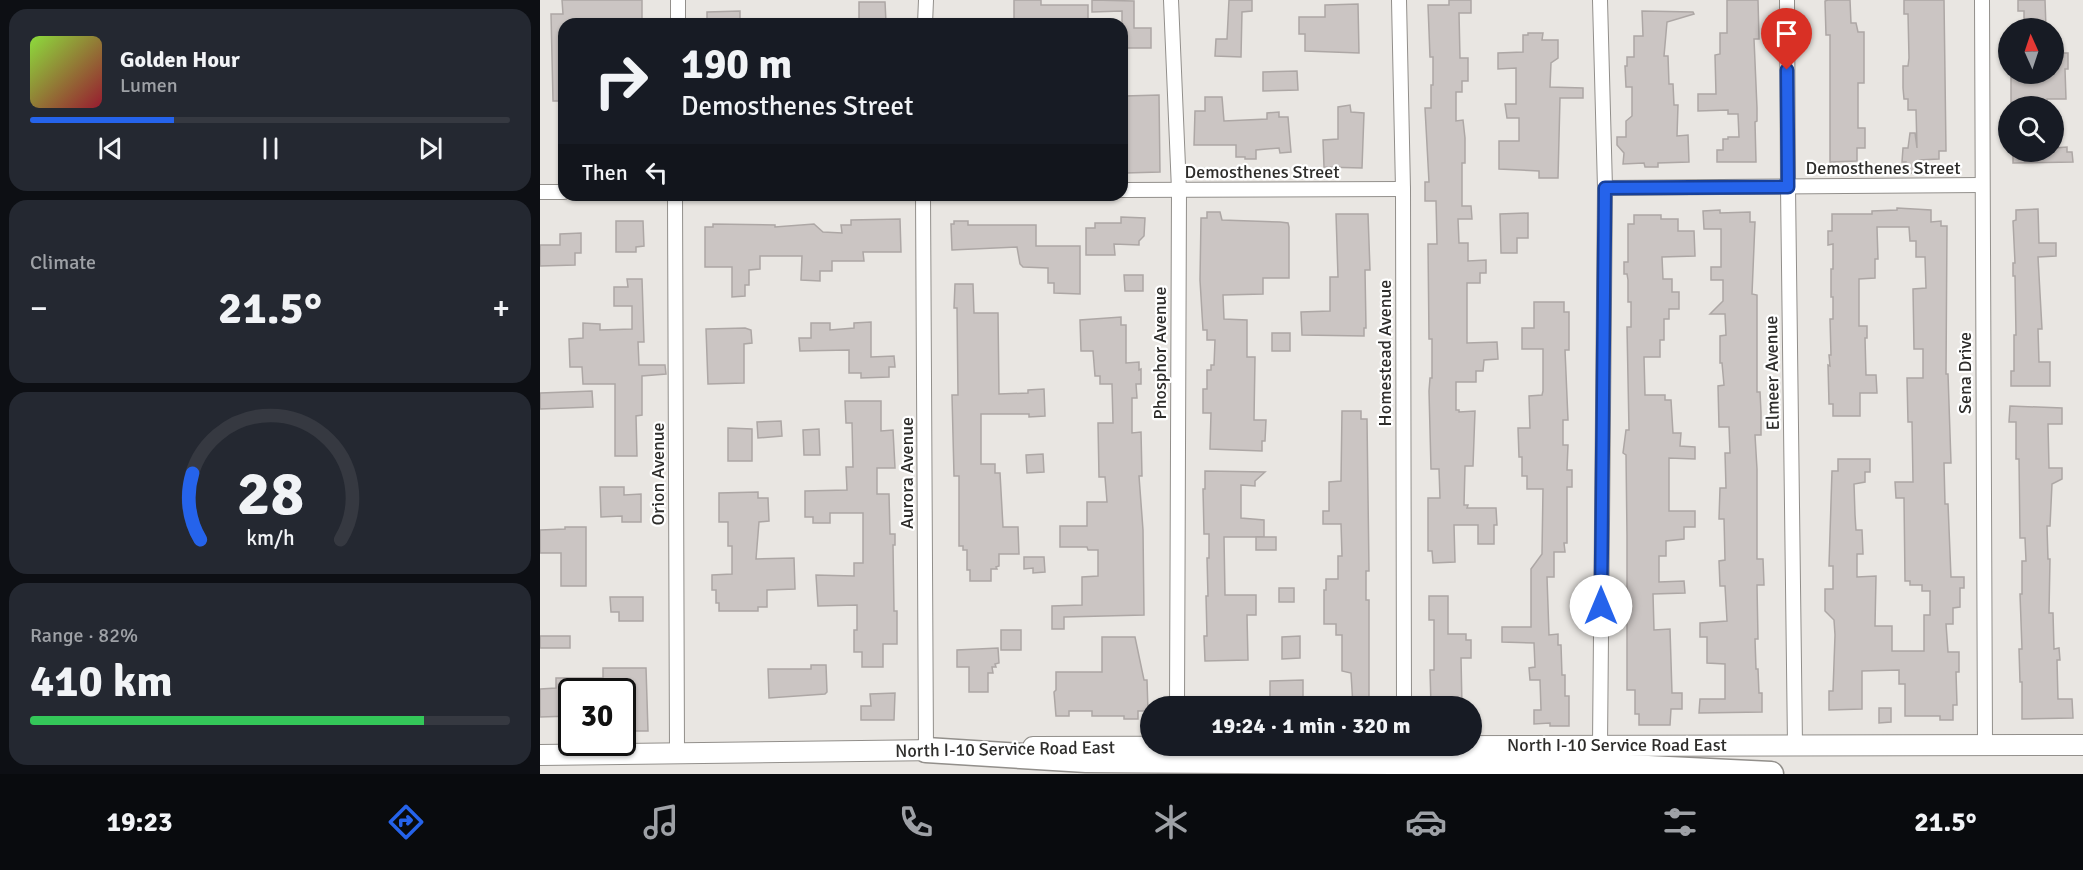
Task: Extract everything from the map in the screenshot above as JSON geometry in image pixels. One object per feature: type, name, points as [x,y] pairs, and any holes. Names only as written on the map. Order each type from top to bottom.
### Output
[{"type":"highway","points":[[926,750],[1086,760],[1545,763],[1771,774]]},
{"type":"street","points":[[678,0],[678,18]]},
{"type":"street","points":[[926,0],[926,18]]},
{"type":"street","name":"Phosphor Avenue","points":[[1171,0],[1179,190],[1177,696]]},
{"type":"street","name":"Homestead Avenue","points":[[1399,0],[1403,189],[1404,696]]},
{"type":"street","points":[[1600,0],[1605,188],[1600,746]]},
{"type":"street","name":"Elmeer Avenue","points":[[1787,0],[1795,745]]},
{"type":"street","name":"Sena Drive","points":[[1982,0],[1985,745]]},
{"type":"street","name":"Demosthenes Street","points":[[1605,188],[1982,185]]},
{"type":"street","name":"Demosthenes Street","points":[[1128,190],[1403,189]]},
{"type":"street","points":[[540,192],[558,192]]},
{"type":"street","name":"Orion Avenue","points":[[675,201],[676,753]]},
{"type":"street","name":"Aurora Avenue","points":[[923,201],[926,750]]},
{"type":"street","name":"North I-10 Service Road East","points":[[1482,746],[2083,745]]},
{"type":"street","name":"North I-10 Service Road East","points":[[540,755],[1140,746]]},
{"type":"building","points":[[562,0],[642,0],[642,18],[558,18],[558,101],[553,101],[551,14],[563,14]]},
{"type":"building","points":[[1014,0],[1041,0],[1041,5],[1088,5],[1088,18],[1014,18]]},
{"type":"building","points":[[1092,0],[1134,1],[1134,28],[1151,28],[1151,48],[1128,48],[1128,18],[1122,18],[1122,11],[1092,12]]},
{"type":"building","points":[[1229,0],[1252,0],[1252,11],[1242,12],[1241,57],[1215,56],[1216,39],[1227,39]]},
{"type":"building","points":[[1449,0],[1471,0],[1471,13],[1459,13],[1460,58],[1468,58],[1468,81],[1462,81],[1462,92],[1456,92],[1456,121],[1463,120],[1465,138],[1465,163],[1462,163],[1462,206],[1471,206],[1472,219],[1458,219],[1459,243],[1468,243],[1468,261],[1486,260],[1486,273],[1480,273],[1480,283],[1467,283],[1467,343],[1497,342],[1498,359],[1484,360],[1483,371],[1476,371],[1476,382],[1456,382],[1456,410],[1459,412],[1475,411],[1473,466],[1465,466],[1464,505],[1468,505],[1467,508],[1496,508],[1497,525],[1494,525],[1494,544],[1478,544],[1478,525],[1454,525],[1455,562],[1433,563],[1432,551],[1428,551],[1428,498],[1440,498],[1439,469],[1431,469],[1429,391],[1430,378],[1432,378],[1432,339],[1429,339],[1428,244],[1437,244],[1436,201],[1425,201],[1425,182],[1429,182],[1425,108],[1431,108],[1431,85],[1433,85],[1428,5],[1449,5]]},
{"type":"building","points":[[1727,0],[1758,0],[1759,39],[1754,39],[1757,108],[1756,162],[1717,162],[1717,150],[1723,150],[1723,139],[1739,137],[1738,114],[1728,114],[1728,110],[1698,111],[1698,94],[1716,94],[1715,55],[1720,54],[1720,33],[1727,33]]},
{"type":"building","points":[[1850,0],[1851,23],[1856,23],[1858,32],[1864,32],[1864,83],[1858,83],[1858,128],[1865,128],[1865,148],[1857,148],[1857,161],[1830,162],[1830,35],[1826,35],[1825,1]]},
{"type":"building","points":[[1904,0],[1944,0],[1946,151],[1939,151],[1939,159],[1919,160],[1918,173],[1904,173],[1906,162],[1902,162],[1903,148],[1908,148],[1910,133],[1915,133],[1917,148],[1916,110],[1908,110],[1908,99],[1904,99],[1903,88],[1903,66],[1908,66],[1909,58],[1908,14],[1904,14]]},
{"type":"building","points":[[2018,0],[2045,0],[2046,18],[2024,18],[2024,11],[2018,11]]},
{"type":"building","points":[[859,2],[885,2],[886,18],[859,18]]},
{"type":"building","points":[[1358,4],[1359,53],[1305,51],[1305,34],[1299,34],[1299,17],[1325,17],[1325,5]]},
{"type":"building","points":[[740,11],[740,18],[707,18],[707,12]]},
{"type":"building","points":[[1642,11],[1693,12],[1694,14],[1667,22],[1664,56],[1668,56],[1669,84],[1673,84],[1674,105],[1678,105],[1677,136],[1688,135],[1689,162],[1658,163],[1658,167],[1645,167],[1644,163],[1623,164],[1624,153],[1617,145],[1617,137],[1626,137],[1626,121],[1632,116],[1632,87],[1626,87],[1625,66],[1627,66],[1627,57],[1634,57],[1634,36],[1643,36]]},
{"type":"building","points":[[1528,33],[1543,33],[1542,40],[1558,40],[1558,58],[1551,63],[1550,87],[1583,88],[1583,98],[1560,98],[1558,178],[1539,178],[1539,171],[1499,169],[1499,141],[1519,141],[1519,118],[1507,118],[1505,104],[1516,104],[1516,68],[1498,69],[1498,53],[1523,52],[1523,35],[1528,35]]},
{"type":"building","points":[[2064,53],[2068,53],[2068,69],[2065,69],[2066,99],[2064,96],[2011,96],[2011,84],[2064,84]]},
{"type":"building","points":[[1297,71],[1298,90],[1263,91],[1263,72]]},
{"type":"building","points":[[1159,95],[1160,172],[1128,173],[1128,96]]},
{"type":"building","points":[[1205,97],[1222,97],[1224,121],[1267,119],[1267,113],[1279,112],[1279,117],[1288,117],[1291,152],[1280,153],[1279,148],[1256,150],[1256,159],[1245,159],[1245,157],[1236,157],[1236,145],[1194,145],[1195,111],[1205,111]]},
{"type":"building","points":[[1350,105],[1351,112],[1364,113],[1362,168],[1324,167],[1323,140],[1338,139],[1338,107]]},
{"type":"building","points":[[2064,147],[2067,147],[2067,152],[2072,152],[2073,162],[2013,163],[2064,162]]},
{"type":"building","points":[[1897,208],[1931,210],[1931,222],[1941,221],[1941,226],[1947,226],[1946,374],[1948,374],[1951,463],[1944,463],[1945,504],[1948,504],[1951,577],[1964,577],[1964,588],[1960,588],[1960,607],[1953,608],[1953,624],[1946,624],[1948,652],[1959,652],[1959,672],[1956,672],[1957,705],[1953,705],[1953,720],[1940,720],[1940,716],[1905,716],[1905,684],[1899,684],[1899,670],[1862,671],[1862,709],[1829,710],[1829,691],[1833,691],[1835,635],[1834,620],[1825,611],[1825,589],[1833,589],[1833,566],[1829,566],[1832,471],[1838,471],[1838,459],[1870,459],[1870,472],[1865,472],[1865,482],[1854,484],[1856,530],[1862,530],[1863,554],[1857,554],[1857,577],[1876,576],[1875,626],[1892,626],[1892,651],[1924,651],[1924,615],[1930,615],[1930,591],[1922,591],[1922,585],[1910,585],[1910,581],[1905,581],[1904,498],[1896,498],[1895,482],[1913,482],[1912,422],[1908,422],[1907,378],[1923,378],[1923,349],[1914,349],[1913,289],[1926,288],[1925,257],[1916,257],[1916,241],[1910,241],[1909,227],[1877,227],[1878,259],[1875,259],[1875,278],[1859,279],[1859,326],[1867,326],[1866,375],[1876,375],[1877,393],[1860,393],[1860,416],[1833,416],[1833,404],[1829,404],[1828,365],[1830,366],[1829,355],[1831,355],[1830,319],[1833,319],[1831,269],[1833,269],[1833,244],[1828,245],[1828,231],[1832,231],[1832,214],[1872,214],[1872,211],[1897,210]]},
{"type":"building","points":[[2038,209],[2039,243],[2056,243],[2056,256],[2038,257],[2042,329],[2038,329],[2039,362],[2050,362],[2050,386],[2011,386],[2011,371],[2014,371],[2014,335],[2016,335],[2013,221],[2016,220],[2016,210]]},
{"type":"building","points":[[1720,210],[1720,213],[1750,212],[1750,222],[1755,222],[1752,294],[1757,295],[1757,392],[1760,392],[1761,412],[1761,435],[1755,435],[1757,559],[1763,559],[1764,585],[1757,585],[1758,639],[1755,639],[1756,669],[1758,669],[1759,693],[1762,693],[1762,712],[1699,713],[1700,699],[1725,699],[1725,664],[1707,663],[1707,637],[1700,637],[1700,623],[1727,621],[1725,586],[1720,586],[1719,561],[1725,560],[1724,519],[1719,519],[1720,488],[1726,488],[1725,453],[1730,453],[1729,427],[1719,427],[1718,386],[1724,385],[1722,363],[1720,363],[1720,336],[1726,335],[1725,314],[1710,314],[1723,301],[1723,280],[1711,280],[1711,267],[1721,267],[1721,229],[1704,229],[1703,211]]},
{"type":"building","points":[[1207,212],[1220,212],[1222,220],[1280,222],[1288,223],[1289,227],[1289,278],[1263,278],[1263,294],[1223,295],[1224,319],[1247,320],[1247,357],[1255,357],[1254,420],[1266,420],[1262,451],[1210,449],[1211,413],[1203,413],[1203,389],[1207,389],[1207,370],[1211,370],[1211,365],[1214,365],[1215,340],[1207,340],[1207,330],[1203,330],[1200,280],[1201,218],[1207,218]]},
{"type":"building","points":[[1528,213],[1528,238],[1517,238],[1517,253],[1501,253],[1500,214]]},
{"type":"building","points":[[1336,214],[1368,214],[1370,270],[1365,270],[1366,328],[1364,328],[1364,336],[1302,335],[1301,312],[1330,311],[1330,277],[1338,277]]},
{"type":"building","points":[[1634,215],[1661,215],[1661,219],[1678,219],[1678,231],[1694,231],[1695,256],[1662,257],[1663,279],[1672,279],[1672,292],[1679,292],[1679,309],[1669,309],[1669,319],[1664,319],[1664,340],[1660,340],[1660,357],[1644,357],[1645,395],[1665,395],[1665,400],[1671,400],[1673,433],[1681,433],[1680,446],[1695,447],[1695,459],[1669,458],[1669,511],[1695,511],[1695,527],[1684,527],[1684,539],[1666,541],[1666,556],[1659,556],[1659,582],[1684,581],[1685,593],[1653,594],[1654,630],[1670,629],[1672,693],[1682,693],[1682,709],[1671,709],[1670,725],[1639,725],[1639,714],[1635,714],[1635,690],[1627,690],[1626,455],[1623,453],[1626,430],[1629,430],[1627,327],[1631,327],[1631,302],[1628,302],[1628,280],[1627,274],[1624,274],[1624,262],[1628,262],[1628,224],[1634,224]]},
{"type":"building","points":[[1121,217],[1145,218],[1144,236],[1139,241],[1139,245],[1114,244],[1115,255],[1086,255],[1086,228],[1095,228],[1095,223],[1121,223]]},
{"type":"building","points":[[900,219],[901,252],[863,252],[864,261],[832,261],[832,271],[820,271],[820,281],[801,280],[802,256],[760,256],[760,269],[749,270],[749,285],[745,285],[745,296],[732,297],[732,267],[705,267],[705,227],[713,227],[713,224],[775,225],[775,227],[814,224],[823,232],[842,233],[841,225],[851,225],[851,220]]},
{"type":"building","points":[[616,221],[643,221],[644,246],[636,247],[636,252],[616,252]]},
{"type":"building","points":[[954,221],[968,221],[968,225],[1036,225],[1036,246],[1080,246],[1080,294],[1054,293],[1054,283],[1048,283],[1048,268],[1023,267],[1020,264],[1017,247],[952,250],[951,224],[954,224]]},
{"type":"building","points":[[581,233],[581,253],[575,253],[575,265],[540,266],[540,245],[560,245],[560,234]]},
{"type":"building","points":[[1124,275],[1143,275],[1143,291],[1125,291]]},
{"type":"building","points":[[627,279],[642,279],[644,342],[638,342],[639,365],[665,365],[666,374],[642,376],[642,415],[636,416],[637,456],[615,456],[615,384],[583,384],[582,367],[570,367],[569,339],[583,338],[583,323],[600,324],[600,330],[632,329],[632,306],[614,306],[614,287],[628,287]]},
{"type":"building","points":[[955,284],[973,284],[974,313],[998,313],[999,394],[1028,393],[1028,390],[1044,389],[1045,416],[981,414],[981,464],[995,464],[995,473],[1000,473],[1003,527],[1018,527],[1019,554],[999,554],[999,566],[996,567],[997,569],[991,569],[991,581],[970,581],[970,570],[967,570],[967,550],[959,546],[959,476],[954,476],[952,395],[958,395]]},
{"type":"building","points":[[1534,302],[1564,302],[1564,312],[1569,312],[1569,350],[1565,350],[1568,420],[1563,420],[1563,445],[1568,445],[1567,470],[1572,470],[1572,487],[1567,487],[1565,552],[1554,552],[1554,577],[1547,577],[1549,635],[1558,634],[1558,645],[1561,645],[1565,696],[1569,696],[1569,726],[1550,726],[1550,723],[1534,724],[1534,710],[1541,710],[1540,680],[1530,680],[1529,668],[1535,667],[1534,643],[1502,642],[1502,627],[1531,627],[1531,569],[1542,554],[1543,489],[1527,489],[1527,476],[1522,476],[1522,457],[1519,457],[1518,428],[1530,428],[1529,396],[1542,395],[1543,391],[1543,349],[1522,349],[1522,328],[1534,328]]},
{"type":"building","points":[[1121,317],[1121,325],[1126,325],[1126,363],[1139,362],[1139,370],[1141,369],[1141,384],[1136,384],[1137,398],[1132,398],[1132,433],[1141,432],[1142,476],[1139,476],[1143,530],[1144,615],[1064,617],[1064,629],[1052,629],[1052,606],[1082,605],[1082,577],[1098,576],[1098,550],[1088,550],[1087,547],[1060,547],[1060,526],[1087,526],[1087,502],[1107,502],[1105,477],[1099,477],[1098,423],[1113,423],[1112,384],[1100,384],[1100,376],[1095,376],[1093,351],[1081,351],[1080,320]]},
{"type":"building","points":[[871,322],[871,357],[894,356],[895,367],[889,367],[889,377],[861,378],[861,373],[849,373],[849,350],[800,351],[799,338],[811,338],[811,323],[830,323],[830,330],[854,328],[854,323]]},
{"type":"building","points":[[745,328],[751,330],[752,343],[744,344],[744,383],[708,384],[706,329]]},
{"type":"building","points":[[1272,333],[1290,333],[1290,351],[1272,351]]},
{"type":"building","points":[[592,391],[593,407],[540,409],[540,393]]},
{"type":"building","points":[[845,401],[881,401],[881,431],[893,430],[895,468],[877,468],[877,494],[889,494],[890,534],[895,534],[895,545],[893,545],[894,611],[897,611],[897,644],[883,644],[883,667],[862,667],[862,652],[854,652],[857,605],[818,606],[816,575],[854,576],[854,563],[863,563],[863,513],[830,513],[830,523],[813,523],[813,517],[805,517],[805,491],[847,490],[846,467],[853,467],[852,423],[846,423]]},
{"type":"building","points":[[2010,406],[2062,408],[2062,424],[2048,424],[2049,468],[2062,468],[2062,479],[2052,484],[2050,526],[2047,526],[2048,559],[2050,559],[2049,613],[2053,613],[2054,649],[2059,648],[2058,699],[2072,699],[2073,718],[2022,719],[2019,649],[2022,649],[2020,594],[2022,594],[2022,561],[2026,561],[2025,538],[2020,538],[2016,422],[2009,422]]},
{"type":"building","points":[[1342,411],[1361,411],[1361,419],[1367,419],[1369,571],[1366,571],[1366,600],[1369,600],[1369,696],[1352,696],[1351,673],[1342,671],[1342,635],[1336,635],[1336,624],[1324,624],[1326,579],[1338,579],[1338,556],[1342,556],[1341,524],[1323,524],[1323,511],[1329,511],[1329,482],[1341,481]]},
{"type":"building","points":[[781,421],[782,436],[758,438],[757,422]]},
{"type":"building","points":[[728,428],[752,429],[752,461],[728,461]]},
{"type":"building","points":[[819,429],[820,455],[804,455],[803,430]]},
{"type":"building","points":[[1043,454],[1044,472],[1027,473],[1026,455]]},
{"type":"building","points":[[1205,471],[1265,472],[1255,481],[1255,486],[1241,485],[1241,518],[1264,520],[1264,537],[1224,537],[1225,595],[1256,595],[1256,615],[1247,615],[1248,660],[1205,661],[1209,534],[1204,534]]},
{"type":"building","points":[[600,487],[624,487],[624,495],[641,494],[641,522],[622,522],[622,516],[601,517]]},
{"type":"building","points":[[758,492],[758,498],[768,498],[769,521],[759,522],[756,559],[794,558],[795,589],[767,590],[767,607],[758,607],[758,611],[719,611],[719,603],[716,603],[716,590],[712,590],[712,575],[732,574],[732,546],[728,546],[728,522],[719,522],[719,493]]},
{"type":"building","points":[[565,527],[586,527],[586,586],[561,586],[561,553],[540,553],[540,530],[565,529]]},
{"type":"building","points":[[1256,537],[1276,537],[1276,550],[1256,550]]},
{"type":"building","points":[[1024,557],[1044,557],[1045,572],[1033,573],[1033,568],[1024,569]]},
{"type":"building","points":[[1279,588],[1294,588],[1294,602],[1279,602]]},
{"type":"building","points":[[1429,596],[1448,596],[1448,634],[1466,634],[1466,640],[1471,640],[1471,658],[1461,658],[1462,696],[1431,696],[1430,670],[1434,670],[1434,620],[1429,620]]},
{"type":"building","points":[[610,597],[643,597],[643,621],[619,621],[619,612],[611,612]]},
{"type":"building","points":[[1001,630],[1021,630],[1021,650],[1001,650]]},
{"type":"building","points":[[540,636],[570,636],[570,648],[540,648]]},
{"type":"building","points":[[1300,636],[1300,658],[1282,659],[1282,637]]},
{"type":"building","points":[[1102,637],[1135,637],[1144,680],[1147,680],[1148,696],[1140,696],[1138,719],[1124,719],[1124,716],[1092,716],[1092,711],[1069,711],[1069,716],[1056,716],[1054,692],[1056,672],[1102,672]]},
{"type":"building","points":[[998,648],[999,663],[995,664],[996,667],[992,667],[993,673],[988,673],[988,692],[969,692],[969,667],[957,667],[957,650]]},
{"type":"building","points":[[811,665],[826,665],[827,692],[825,694],[769,698],[768,669],[811,669]]},
{"type":"building","points":[[603,668],[646,668],[648,731],[636,731],[636,678],[603,678]]},
{"type":"building","points":[[556,678],[558,678],[558,716],[540,717],[540,689],[556,688]]},
{"type":"building","points":[[1303,680],[1303,696],[1270,696],[1270,681]]},
{"type":"building","points":[[895,693],[894,720],[861,720],[861,706],[871,706],[870,694]]},
{"type":"building","points":[[1879,708],[1891,708],[1891,722],[1879,723]]},
{"type":"route","points":[[1601,606],[1605,188],[1788,187],[1787,70]]}]
